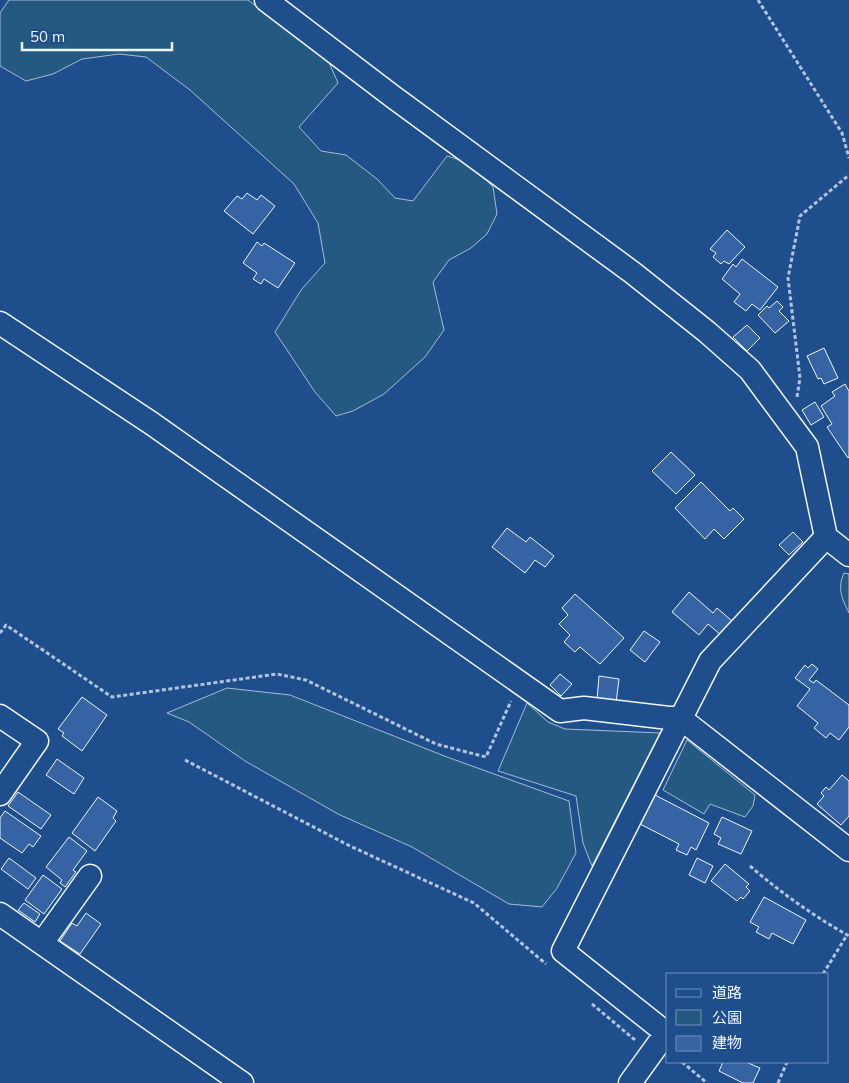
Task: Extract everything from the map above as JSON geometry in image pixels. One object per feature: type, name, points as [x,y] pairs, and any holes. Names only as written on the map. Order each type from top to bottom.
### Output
[{"type":"street","points":[[266,0],[392,96],[633,273],[707,332],[750,370],[807,447],[826,537],[849,554]]},
{"type":"street","points":[[0,323],[151,423],[560,711],[584,708],[680,718],[849,850]]},
{"type":"street","points":[[630,1083],[666,1033],[562,951],[710,661],[826,537]]},
{"type":"street","points":[[0,716],[37,741],[0,794]]},
{"type":"street","points":[[42,943],[90,876]]},
{"type":"street","points":[[0,914],[242,1083]]},
{"type":"path","points":[[758,0],[842,133],[849,158]]},
{"type":"path","points":[[783,416],[797,398],[800,378],[788,278],[800,216],[849,175]]},
{"type":"path","points":[[0,633],[6,625],[112,697],[277,674],[306,680],[436,744],[486,757],[520,682]]},
{"type":"path","points":[[185,760],[350,846],[474,902],[547,966]]},
{"type":"path","points":[[750,866],[774,887],[812,914],[848,936],[824,973]]},
{"type":"path","points":[[592,1003],[651,1054]]},
{"type":"path","points":[[683,1063],[707,1083]]},
{"type":"path","points":[[778,1083],[787,1063]]},
{"type":"green space","points":[[9,0],[248,0],[328,60],[338,83],[299,127],[321,151],[346,155],[377,179],[395,198],[413,201],[447,156],[470,163],[493,187],[497,214],[487,234],[471,248],[449,260],[433,282],[444,330],[425,357],[384,394],[353,411],[336,416],[315,392],[275,332],[301,290],[325,263],[318,223],[294,184],[190,90],[146,57],[119,54],[82,59],[53,74],[26,81],[0,66],[0,13]]},
{"type":"green space","points":[[844,573],[849,574],[849,613],[841,593]]},
{"type":"green space","points":[[227,688],[290,695],[447,757],[569,801],[576,853],[557,888],[542,907],[509,904],[412,847],[338,814],[245,761],[189,722],[167,713]]},
{"type":"green space","points":[[527,703],[548,722],[565,729],[660,733],[592,866],[583,843],[576,796],[498,771]]},
{"type":"green space","points":[[687,740],[755,795],[753,806],[745,817],[710,804],[704,814],[663,790]]},
{"type":"building","points":[[247,193],[257,200],[261,195],[275,206],[253,234],[224,211],[237,196],[242,199]]},
{"type":"building","points":[[727,230],[745,247],[729,264],[724,261],[721,264],[713,257],[716,253],[710,249]]},
{"type":"building","points":[[257,242],[262,246],[264,243],[295,263],[278,288],[264,279],[261,284],[253,279],[257,273],[243,263]]},
{"type":"building","points":[[742,259],[778,287],[760,310],[752,304],[746,311],[734,302],[740,294],[722,279],[733,264],[736,267]]},
{"type":"building","points":[[777,301],[783,307],[779,311],[789,321],[775,333],[758,315],[767,306],[769,308]]},
{"type":"building","points":[[747,325],[760,338],[747,351],[733,337]]},
{"type":"building","points":[[824,348],[838,378],[824,384],[821,378],[818,379],[807,356]]},
{"type":"building","points":[[845,384],[849,391],[848,458],[827,427],[832,424],[821,406],[835,396],[832,392]]},
{"type":"building","points":[[815,402],[824,417],[811,425],[802,410]]},
{"type":"building","points":[[671,452],[695,475],[676,494],[652,471]]},
{"type":"building","points":[[701,482],[730,511],[733,508],[744,519],[724,539],[714,529],[705,539],[675,508]]},
{"type":"building","points":[[507,528],[526,542],[530,537],[554,556],[545,567],[535,560],[525,573],[492,547]]},
{"type":"building","points":[[793,532],[803,542],[789,555],[779,545]]},
{"type":"building","points":[[689,592],[713,613],[717,608],[732,621],[721,635],[708,624],[699,635],[672,612]]},
{"type":"building","points":[[575,594],[624,638],[600,664],[580,647],[575,652],[564,642],[570,635],[559,624],[568,615],[562,608]]},
{"type":"building","points":[[644,631],[660,642],[645,662],[630,650]]},
{"type":"building","points":[[812,664],[818,669],[809,680],[814,683],[816,680],[849,705],[849,727],[839,740],[830,733],[826,738],[814,728],[818,723],[797,706],[810,689],[795,678],[805,665],[808,668]]},
{"type":"building","points":[[560,674],[572,684],[561,696],[550,685]]},
{"type":"building","points":[[599,676],[619,679],[616,703],[597,700]]},
{"type":"building","points":[[82,697],[107,715],[82,751],[62,736],[64,733],[58,729]]},
{"type":"building","points":[[57,759],[84,778],[74,794],[46,775]]},
{"type":"building","points":[[842,775],[849,781],[849,816],[841,825],[817,804],[824,796],[821,793],[826,787],[829,790]]},
{"type":"building","points":[[18,792],[51,815],[41,829],[8,806]]},
{"type":"building","points":[[655,795],[709,823],[696,850],[691,847],[687,855],[676,850],[679,844],[640,824]]},
{"type":"building","points":[[98,797],[117,811],[113,818],[116,821],[95,851],[72,833]]},
{"type":"building","points":[[5,811],[41,836],[33,847],[29,844],[22,853],[0,838],[0,818]]},
{"type":"building","points":[[722,817],[752,831],[741,854],[718,844],[721,838],[714,834]]},
{"type":"building","points":[[69,837],[87,851],[73,870],[76,872],[65,887],[60,883],[62,880],[46,867]]},
{"type":"building","points":[[9,858],[36,878],[28,889],[1,869]]},
{"type":"building","points":[[697,858],[713,866],[705,883],[689,875]]},
{"type":"building","points":[[725,864],[749,884],[746,887],[750,891],[743,899],[741,897],[737,901],[711,881]]},
{"type":"building","points":[[43,875],[62,889],[44,914],[25,900]]},
{"type":"building","points":[[764,897],[806,920],[793,944],[772,933],[769,939],[756,932],[759,927],[750,922]]},
{"type":"building","points":[[24,903],[40,914],[35,922],[18,910]]},
{"type":"building","points":[[86,913],[101,924],[80,954],[60,941],[72,923],[77,926]]},
{"type":"building","points":[[723,1063],[748,1063],[760,1068],[753,1083],[743,1083],[719,1071]]}]
